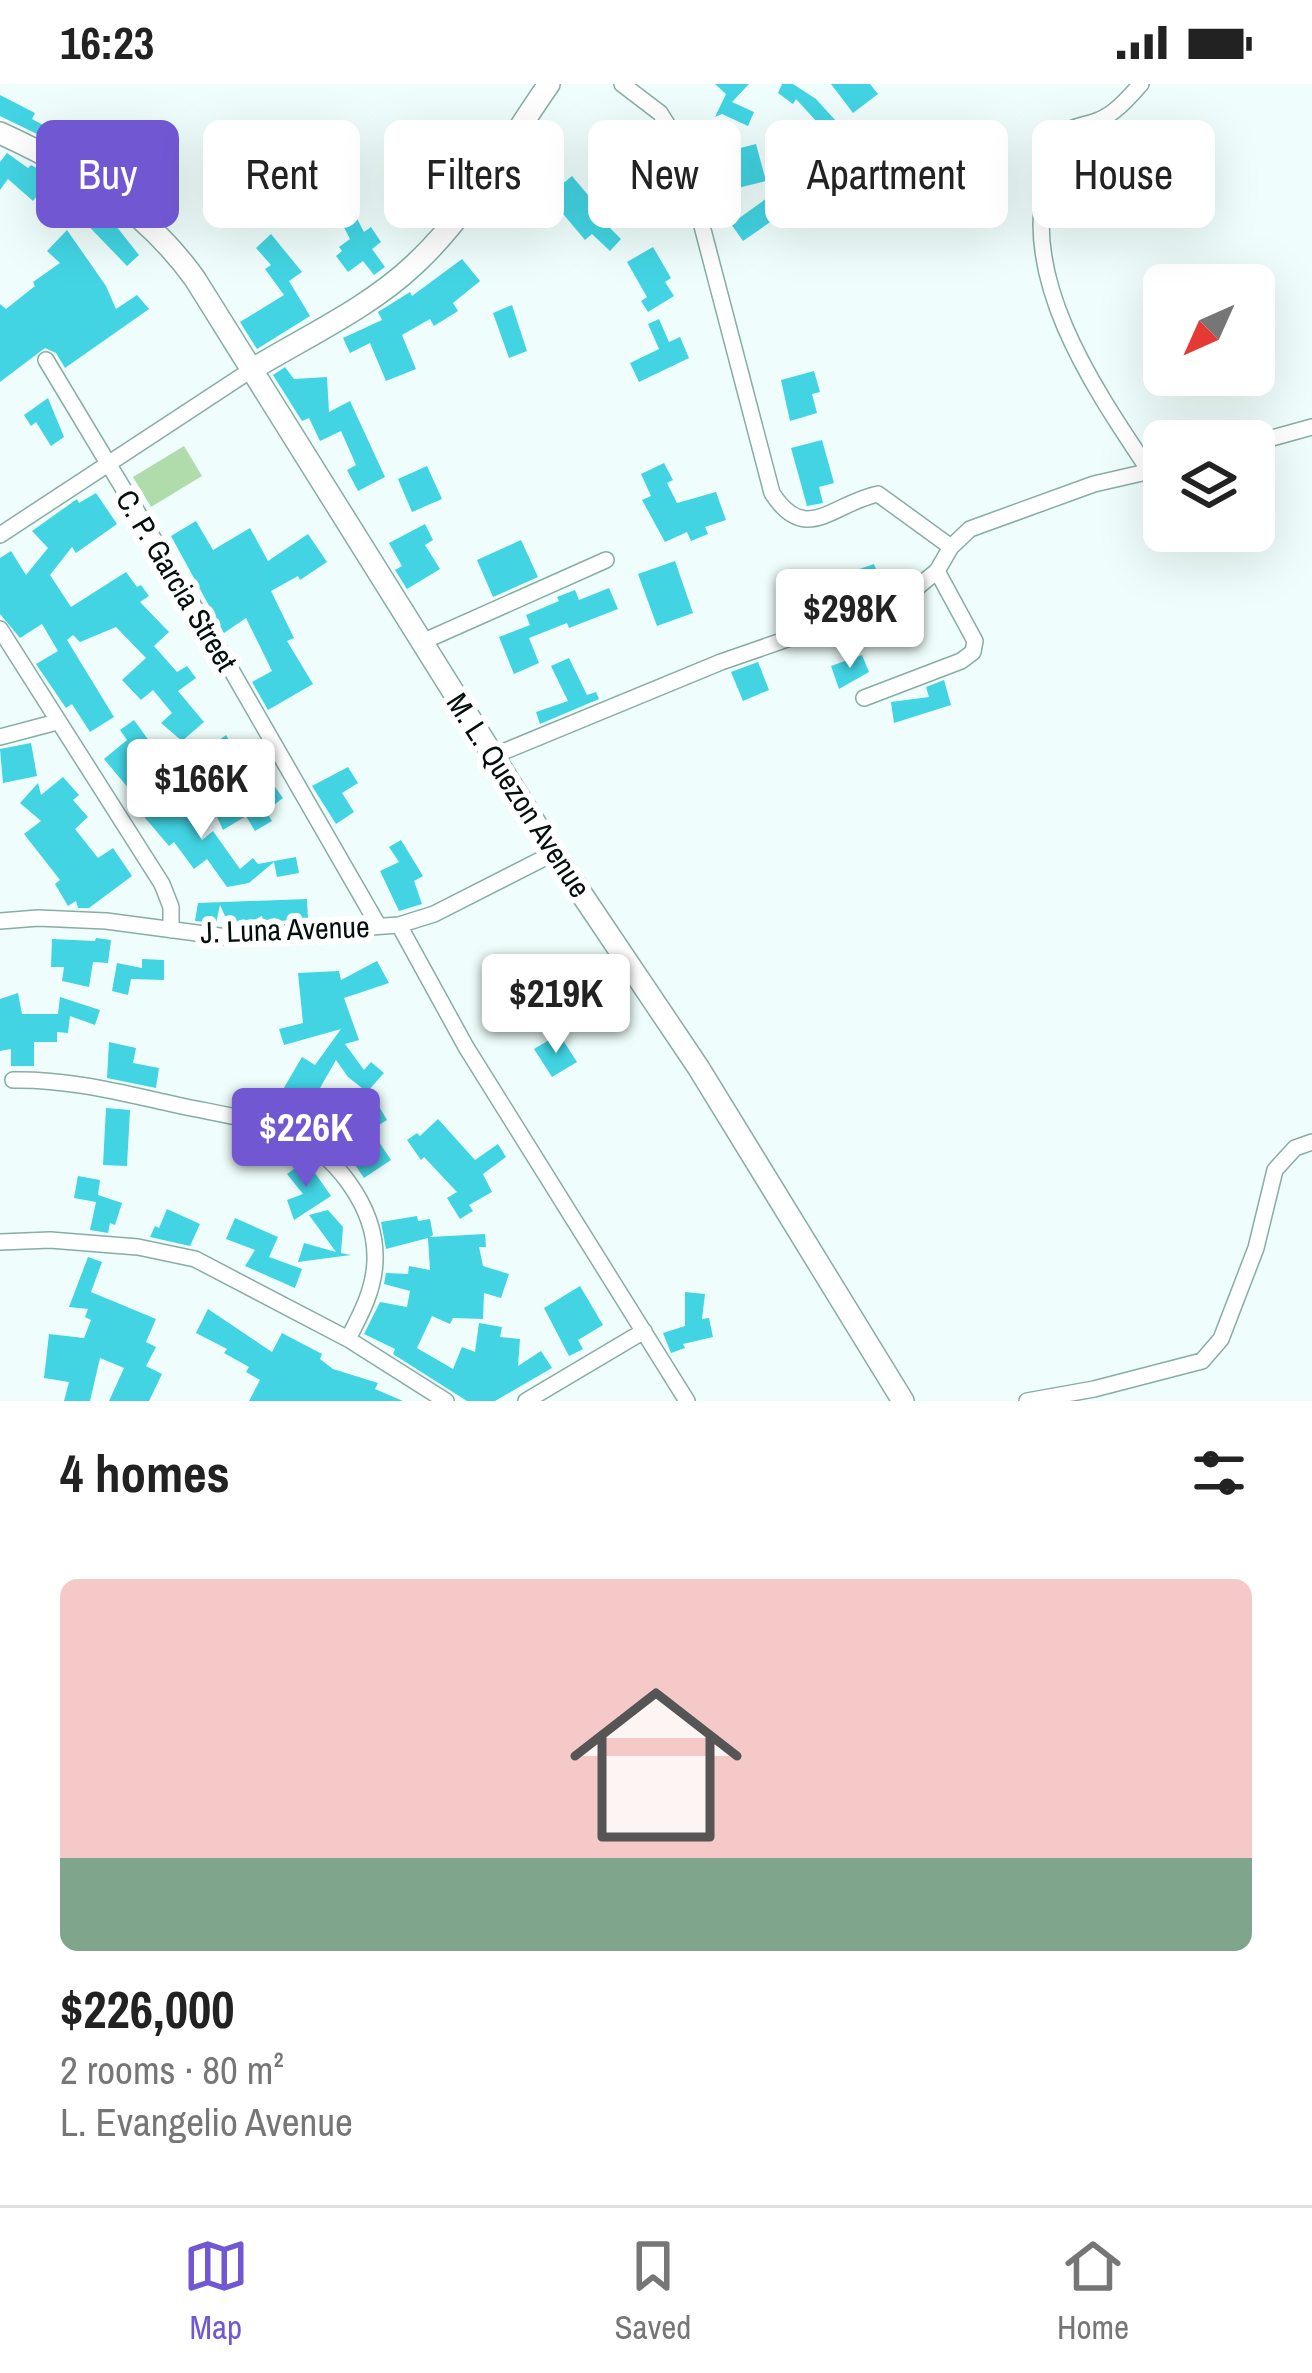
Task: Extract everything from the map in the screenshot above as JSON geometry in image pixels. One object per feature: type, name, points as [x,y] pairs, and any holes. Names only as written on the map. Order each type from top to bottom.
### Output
[{"type":"main road","points":[[251,370],[379,292],[416,263],[450,226],[548,84]]},
{"type":"main road","name":"M. L. Quezon Avenue","points":[[0,134],[103,188],[152,225],[196,279],[554,853],[698,1067],[903,1401]]},
{"type":"street","points":[[622,84],[660,113],[681,146],[772,493],[783,510],[792,518],[815,519],[878,494],[951,547]]},
{"type":"street","points":[[1141,84],[1112,113],[1063,136],[1039,209],[1039,230],[1060,313],[1079,358],[1143,450]]},
{"type":"street","name":"C. P. Garcia Street","points":[[46,361],[378,925]]},
{"type":"street","points":[[0,535],[251,370]]},
{"type":"street","points":[[1275,437],[1312,427]]},
{"type":"street","points":[[494,756],[721,662],[903,599],[938,571],[951,547],[970,530],[1094,484],[1143,473]]},
{"type":"street","points":[[422,642],[606,560]]},
{"type":"street","points":[[864,698],[961,661],[973,652],[975,640],[938,571]]},
{"type":"street","points":[[0,629],[161,884],[171,907],[171,930]]},
{"type":"street","points":[[0,736],[57,722]]},
{"type":"street","name":"J. Luna Avenue","points":[[0,921],[73,919],[241,937],[399,925],[434,914],[554,853]]},
{"type":"street","points":[[399,925],[466,1047],[687,1401]]},
{"type":"street","points":[[13,1080],[73,1082],[116,1091],[267,1125],[312,1145],[345,1178],[373,1240],[372,1283],[348,1339]]},
{"type":"street","points":[[1027,1401],[1202,1361],[1221,1339],[1256,1248],[1275,1170],[1295,1148],[1312,1142]]},
{"type":"street","points":[[0,1242],[50,1240],[138,1247],[195,1259],[348,1339],[446,1401]]},
{"type":"street","points":[[526,1401],[644,1331]]},
{"type":"green space","points":[[184,446],[202,476],[151,507],[133,477]]},
{"type":"building","points":[[715,84],[749,84],[732,102],[754,112],[748,126],[722,114],[715,117],[726,94]]},
{"type":"building","points":[[782,84],[793,84],[835,120],[815,120],[796,99],[793,104],[778,93]]},
{"type":"building","points":[[831,84],[870,84],[878,94],[853,113]]},
{"type":"building","points":[[0,95],[35,113],[36,134],[0,116]]},
{"type":"building","points":[[756,144],[765,181],[741,187],[741,148]]},
{"type":"building","points":[[7,153],[28,168],[36,168],[33,201],[8,179],[0,190],[0,162]]},
{"type":"building","points":[[572,176],[588,195],[588,228],[610,228],[621,239],[610,251],[592,234],[585,240],[564,215],[564,183]]},
{"type":"building","points":[[765,199],[765,226],[743,241],[734,228],[741,228],[741,217]]},
{"type":"building","points":[[360,224],[364,232],[371,227],[381,242],[372,249],[385,267],[374,275],[363,261],[348,272],[336,256],[350,239],[344,228]]},
{"type":"building","points":[[90,228],[118,228],[139,255],[127,266]]},
{"type":"building","points":[[67,230],[106,286],[116,309],[137,295],[149,309],[65,368],[56,353],[45,348],[0,382],[0,304],[6,309],[60,263],[47,251]]},
{"type":"building","points":[[271,234],[302,272],[289,281],[310,316],[257,349],[240,322],[284,295],[265,269],[271,265],[256,248]]},
{"type":"building","points":[[653,247],[671,278],[665,282],[674,296],[648,312],[641,301],[647,297],[627,262]]},
{"type":"building","points":[[462,259],[480,281],[453,303],[458,311],[434,326],[430,319],[402,335],[416,369],[386,381],[370,343],[350,353],[343,338],[382,320],[378,312],[410,292],[412,296]]},
{"type":"building","points":[[512,305],[527,351],[509,358],[493,313]]},
{"type":"building","points":[[659,319],[669,342],[680,337],[689,358],[639,382],[630,363],[659,349],[648,324]]},
{"type":"building","points":[[285,367],[294,379],[327,377],[329,412],[350,401],[385,477],[358,491],[347,470],[356,465],[341,431],[320,441],[309,418],[302,421],[273,375]]},
{"type":"building","points":[[814,371],[820,392],[812,394],[817,413],[790,421],[781,380]]},
{"type":"building","points":[[48,398],[64,437],[51,446],[36,422],[31,426],[24,415]]},
{"type":"building","points":[[822,440],[834,483],[819,487],[823,503],[807,506],[791,448]]},
{"type":"building","points":[[664,463],[677,503],[716,492],[726,520],[705,527],[708,534],[691,541],[687,532],[665,542],[642,500],[651,496],[641,474]]},
{"type":"building","points":[[427,466],[442,499],[412,512],[398,479]]},
{"type":"building","points":[[96,493],[117,524],[76,553],[72,547],[50,575],[71,607],[126,572],[137,587],[141,585],[149,596],[140,602],[169,632],[154,646],[177,672],[187,666],[196,678],[178,691],[204,722],[182,741],[161,723],[172,713],[153,690],[141,700],[122,680],[146,658],[116,627],[80,642],[73,635],[67,640],[114,717],[90,732],[72,704],[66,708],[36,664],[58,651],[42,624],[20,638],[0,614],[0,558],[11,551],[26,575],[48,548],[32,531],[77,499],[79,503]]},
{"type":"building","points":[[196,521],[213,550],[250,528],[268,561],[308,534],[327,562],[271,591],[294,638],[287,641],[313,684],[268,710],[252,682],[272,671],[246,618],[224,633],[171,536]]},
{"type":"building","points":[[425,524],[433,540],[425,545],[440,569],[407,589],[395,570],[402,566],[389,543]]},
{"type":"building","points":[[521,540],[538,577],[493,597],[477,560]]},
{"type":"building","points":[[675,561],[693,613],[657,626],[638,574]]},
{"type":"building","points":[[874,564],[884,589],[819,614],[814,602],[795,608],[790,593]]},
{"type":"building","points":[[609,588],[618,609],[529,638],[539,663],[514,674],[499,637],[530,625],[526,615],[559,601],[557,597],[575,590],[579,600]]},
{"type":"building","points":[[862,655],[869,672],[839,689],[831,666]]},
{"type":"building","points":[[569,658],[587,695],[596,692],[599,699],[540,724],[536,712],[568,701],[551,666]]},
{"type":"building","points":[[758,662],[769,690],[743,701],[731,672]]},
{"type":"building","points":[[944,680],[951,705],[894,723],[891,702],[929,697],[926,687]]},
{"type":"building","points":[[134,720],[155,749],[131,768],[140,780],[129,789],[104,759],[127,740],[120,730]]},
{"type":"building","points":[[226,735],[263,795],[275,787],[283,798],[266,811],[272,821],[255,831],[246,816],[223,830],[206,793],[222,784],[199,755]]},
{"type":"building","points":[[31,743],[37,776],[3,783],[0,749]]},
{"type":"building","points":[[348,767],[358,783],[342,793],[354,812],[336,824],[312,786]]},
{"type":"building","points":[[63,777],[79,795],[73,800],[88,817],[75,829],[98,858],[113,848],[132,876],[89,908],[78,908],[76,901],[68,906],[55,884],[60,880],[24,834],[41,821],[20,803],[38,783],[41,795]]},
{"type":"building","points":[[165,782],[202,840],[213,831],[240,869],[253,858],[258,864],[296,857],[299,873],[277,877],[274,862],[249,883],[227,887],[207,859],[194,869],[174,842],[169,846],[134,805]]},
{"type":"building","points":[[401,840],[423,876],[414,881],[422,904],[399,911],[380,871],[399,862],[389,847]]},
{"type":"building","points":[[307,899],[308,919],[263,922],[262,916],[229,925],[220,905],[216,923],[195,921],[198,903]]},
{"type":"building","points":[[52,939],[111,940],[108,963],[93,962],[89,987],[62,981],[64,967],[51,967]]},
{"type":"building","points":[[142,959],[164,960],[164,980],[131,979],[128,995],[112,991],[117,963],[142,968]]},
{"type":"building","points":[[377,961],[389,983],[344,998],[359,1040],[345,1044],[364,1070],[371,1062],[384,1073],[367,1092],[336,1060],[312,1102],[299,1095],[291,1106],[278,1098],[302,1057],[315,1065],[341,1029],[284,1045],[279,1029],[303,1023],[298,973],[339,971],[341,980]]},
{"type":"building","points":[[18,993],[22,1014],[58,1014],[60,997],[100,1010],[95,1025],[70,1016],[68,1033],[57,1032],[57,1042],[34,1042],[34,1066],[11,1066],[11,1049],[0,1051],[0,999]]},
{"type":"building","points":[[559,1034],[577,1062],[552,1077],[534,1049]]},
{"type":"building","points":[[109,1042],[136,1048],[133,1063],[159,1068],[156,1088],[107,1078]]},
{"type":"building","points":[[377,1103],[387,1120],[371,1130],[391,1160],[364,1178],[348,1155],[361,1146],[346,1122]]},
{"type":"building","points":[[106,1108],[130,1110],[127,1166],[103,1165]]},
{"type":"building","points":[[438,1119],[475,1160],[498,1144],[506,1157],[483,1174],[492,1192],[469,1205],[473,1211],[460,1219],[447,1198],[457,1192],[424,1157],[421,1160],[407,1140],[417,1133],[420,1136]]},
{"type":"building","points":[[306,1160],[331,1196],[294,1220],[287,1200],[303,1194],[287,1174]]},
{"type":"building","points":[[78,1176],[100,1180],[98,1195],[122,1203],[108,1233],[90,1230],[96,1202],[74,1198]]},
{"type":"building","points":[[167,1209],[200,1224],[190,1246],[150,1237]]},
{"type":"building","points":[[328,1210],[343,1227],[341,1253],[351,1255],[298,1262],[304,1243],[336,1252],[309,1215]]},
{"type":"building","points":[[417,1216],[418,1221],[430,1219],[430,1237],[485,1234],[486,1247],[479,1247],[483,1266],[509,1274],[501,1298],[484,1293],[483,1319],[453,1318],[450,1324],[432,1316],[417,1348],[453,1369],[462,1347],[475,1352],[479,1323],[502,1327],[500,1337],[520,1339],[518,1366],[541,1351],[552,1368],[495,1401],[467,1401],[393,1354],[395,1349],[364,1334],[380,1302],[407,1307],[410,1291],[384,1284],[386,1273],[408,1274],[409,1266],[430,1270],[428,1238],[386,1249],[381,1222]]},
{"type":"building","points":[[235,1218],[278,1237],[269,1257],[302,1269],[295,1288],[245,1266],[255,1250],[226,1239]]},
{"type":"building","points":[[88,1257],[102,1262],[91,1292],[156,1319],[146,1342],[156,1347],[146,1366],[162,1374],[149,1401],[109,1401],[124,1368],[100,1358],[90,1401],[64,1401],[69,1382],[44,1378],[49,1334],[84,1338],[91,1320],[85,1317],[88,1309],[69,1307]]},
{"type":"building","points":[[580,1286],[603,1325],[578,1340],[583,1349],[569,1356],[544,1308]]},
{"type":"building","points":[[685,1292],[705,1294],[702,1319],[709,1318],[713,1337],[683,1344],[685,1348],[671,1353],[663,1333],[685,1326]]},
{"type":"building","points":[[208,1309],[272,1352],[282,1333],[322,1354],[320,1359],[333,1369],[378,1383],[375,1389],[403,1401],[249,1401],[260,1380],[246,1372],[249,1367],[224,1353],[227,1349],[196,1333]]}]
